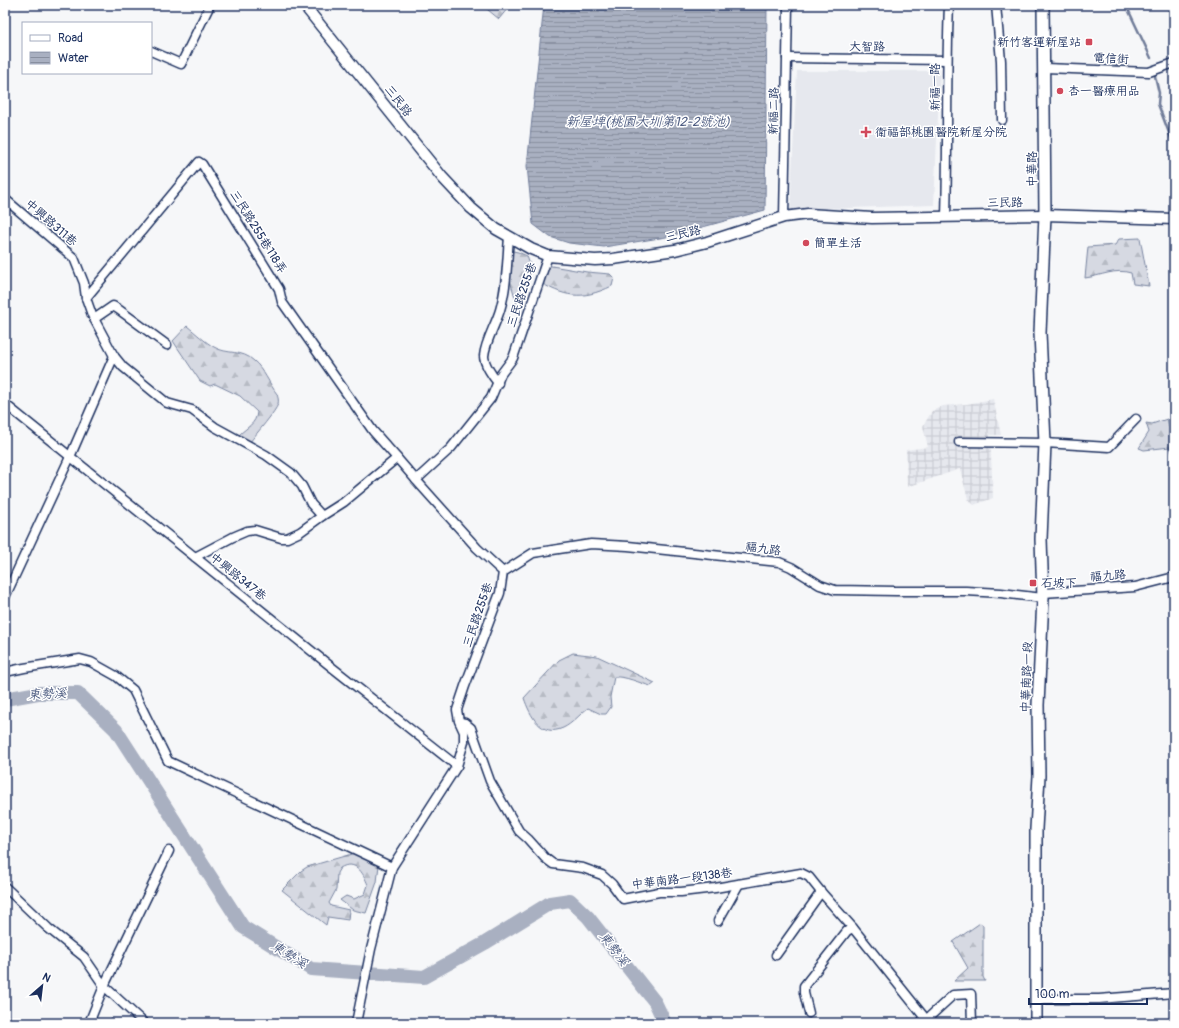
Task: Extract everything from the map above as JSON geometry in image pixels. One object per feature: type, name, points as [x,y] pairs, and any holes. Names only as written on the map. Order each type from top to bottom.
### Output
[{"type":"main road","name":"中華路","points":[[1040,333],[1044,215],[1043,5]]},
{"type":"main road","name":"中華南路一段","points":[[1036,1023],[1036,829],[1039,776],[1038,704],[1043,596],[1041,539],[1045,443],[1040,333]]},
{"type":"street","points":[[152,52],[181,64],[210,5]]},
{"type":"street","name":"三民路","points":[[304,5],[442,177],[471,208],[496,230],[531,249],[548,256],[595,260],[613,259],[675,250],[707,242],[784,217],[808,214],[872,218],[1044,215],[1174,219]]},
{"type":"street","name":"新福二路","points":[[784,217],[788,5]]},
{"type":"street","name":"新福一路","points":[[946,217],[948,143],[947,60],[949,5]]},
{"type":"street","points":[[996,5],[1001,61],[1002,120]]},
{"type":"street","name":"大智路","points":[[787,58],[947,60]]},
{"type":"street","name":"電信街","points":[[1044,68],[1149,72],[1174,63]]},
{"type":"street","name":"三民路255巷118弄","points":[[86,298],[199,162],[202,164],[280,289],[282,302],[373,431],[397,458]]},
{"type":"street","name":"中興路311巷","points":[[5,199],[74,258],[84,282],[86,298],[92,315],[114,356],[124,367],[167,403],[192,410],[215,427],[266,455],[291,473],[302,486],[311,504],[322,516]]},
{"type":"street","points":[[498,383],[492,376],[484,358],[485,350],[500,310],[505,284],[509,237]]},
{"type":"street","name":"三民路255巷","points":[[356,1023],[369,959],[392,868],[457,766],[464,742],[464,732],[457,710],[464,686],[500,593],[503,572],[477,548],[416,480],[451,448],[491,398],[501,374],[513,358],[548,256]]},
{"type":"street","points":[[94,319],[113,306],[167,345]]},
{"type":"street","points":[[5,597],[70,457],[114,356]]},
{"type":"street","name":"中興路347巷","points":[[5,404],[195,558],[457,766]]},
{"type":"street","points":[[959,442],[1045,443],[1109,446],[1136,419]]},
{"type":"street","points":[[195,558],[233,537],[248,531],[255,530],[281,538],[287,538],[300,532],[344,502],[397,458],[416,480]]},
{"type":"street","name":"福九路","points":[[503,572],[534,553],[591,544],[628,546],[779,562],[791,567],[820,585],[834,590],[966,591],[1043,596],[1135,587],[1174,577]]},
{"type":"street","points":[[5,672],[80,659],[91,662],[116,676],[133,690],[168,761],[392,868]]},
{"type":"street","name":"中華南路一段138巷","points":[[460,722],[465,723],[471,728],[490,781],[519,831],[545,858],[553,864],[583,868],[602,875],[612,884],[623,899],[659,892],[681,892],[738,884],[801,873],[809,877],[853,928],[928,1021]]},
{"type":"street","points":[[89,1023],[104,986],[169,851]]},
{"type":"street","points":[[718,922],[738,884]]},
{"type":"street","points":[[5,887],[48,928],[84,957],[104,986],[144,1023]]},
{"type":"street","points":[[776,955],[821,892]]},
{"type":"street","points":[[809,1013],[804,993],[804,986],[847,931],[853,928]]},
{"type":"street","points":[[1036,999],[1099,999],[1174,993]]},
{"type":"street","points":[[928,1021],[953,995],[971,994],[972,1023]]},
{"type":"shaded area","name":"衛福部桃園醫院新屋分院","points":[[797,71],[940,71],[934,205],[821,209],[790,212]]},
{"type":"shaded area","points":[[993,399],[1001,435],[990,435],[993,498],[974,505],[968,499],[960,469],[907,487],[906,450],[928,447],[923,426],[932,411],[943,406],[967,404]]},
{"type":"green space","points":[[482,5],[517,5],[516,7],[508,8],[499,19]]},
{"type":"green space","points":[[1140,238],[1149,286],[1133,284],[1131,273],[1119,271],[1085,278],[1088,247],[1115,245],[1119,239]]},
{"type":"green space","points":[[508,250],[527,256],[530,265],[517,304],[511,284],[504,269]]},
{"type":"green space","points":[[540,264],[587,272],[610,274],[614,278],[612,286],[601,291],[591,294],[573,295],[555,290],[536,280]]},
{"type":"green space","points":[[187,326],[214,347],[249,357],[257,364],[277,394],[278,404],[270,417],[250,442],[239,435],[255,420],[257,412],[240,396],[215,384],[210,386],[200,381],[173,341]]},
{"type":"green space","points":[[1167,419],[1174,443],[1174,458],[1170,447],[1144,450],[1139,448],[1149,432],[1146,423],[1152,424]]},
{"type":"green space","points":[[573,653],[597,656],[655,683],[651,686],[628,679],[614,677],[610,697],[611,707],[606,714],[601,714],[588,708],[563,728],[548,730],[533,718],[524,698],[559,660]]},
{"type":"green space","points":[[355,853],[379,865],[377,882],[366,913],[353,910],[340,900],[346,896],[354,899],[365,894],[368,885],[364,876],[358,868],[354,866],[350,865],[340,868],[337,873],[336,890],[329,903],[331,906],[349,910],[348,920],[328,917],[326,925],[282,890],[307,867]]},
{"type":"green space","points":[[980,923],[983,925],[983,977],[985,981],[954,981],[968,968],[953,942]]},
{"type":"water","name":"新屋埤(桃園大圳第12-2號池)","points":[[544,5],[767,5],[765,210],[666,237],[604,247],[569,243],[550,237],[533,224],[527,166]]},
{"type":"waterway","points":[[1126,5],[1151,58]]},
{"type":"waterway","points":[[1155,76],[1159,93],[1158,104],[1174,146]]},
{"type":"waterway","name":"東勢溪","points":[[5,699],[38,693],[78,693],[116,730],[243,927],[311,969],[424,977],[485,943],[550,903],[570,900],[588,917],[655,1002],[665,1023]]},
{"type":"place","name":"新竹客運新屋站","points":[[1089,42]]},
{"type":"place","name":"杏一醫療用品","points":[[1060,91]]},
{"type":"place","name":"衛福部桃園醫院新屋分院","points":[[866,132]]},
{"type":"place","name":"簡單生活","points":[[806,243]]},
{"type":"place","name":"石坡下","points":[[1033,583]]}]
